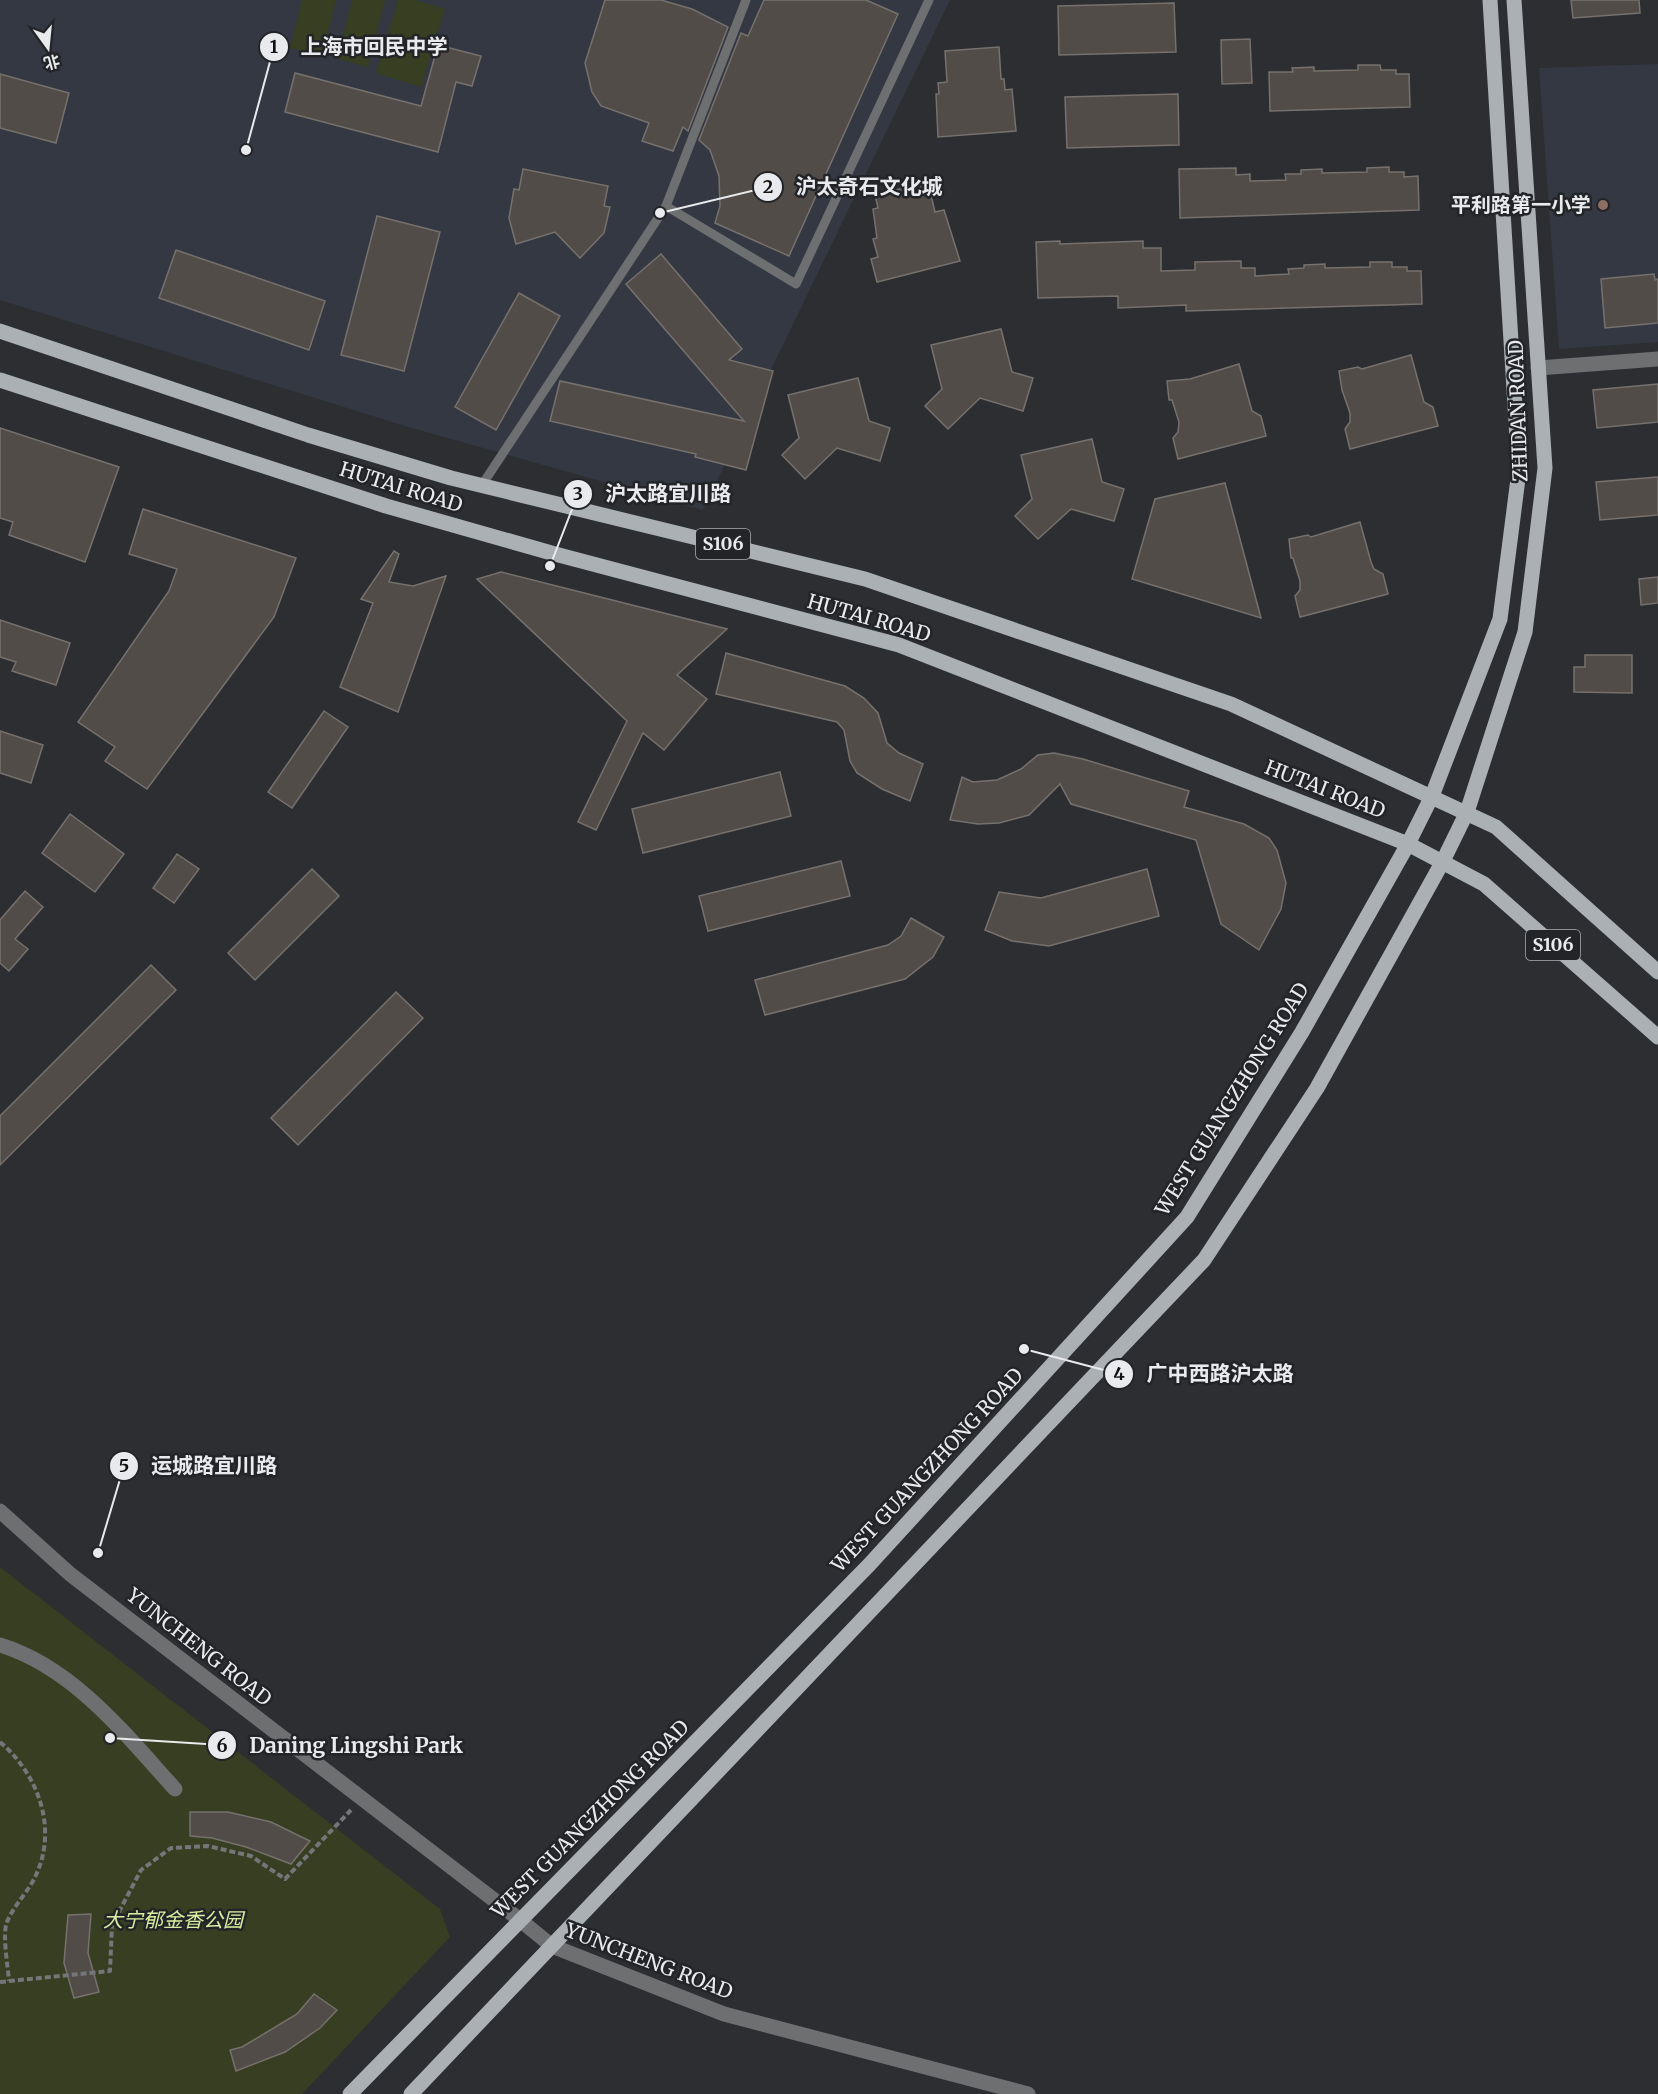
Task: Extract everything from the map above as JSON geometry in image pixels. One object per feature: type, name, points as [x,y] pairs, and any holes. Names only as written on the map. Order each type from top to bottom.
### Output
[{"type":"main road","name":"ZHIDAN ROAD","points":[[1432,796],[1500,619],[1519,471],[1490,0]]},
{"type":"main road","name":"ZHIDAN ROAD","points":[[1467,812],[1525,632],[1545,468],[1514,0]]},
{"type":"main road","name":"HUTAI ROAD","points":[[0,330],[308,435],[482,485],[865,579],[1231,704],[1496,827],[1658,972]]},
{"type":"main road","name":"HUTAI ROAD","points":[[0,380],[386,506],[555,554],[899,645],[1408,844],[1484,884],[1658,1037]]},
{"type":"main road","name":"WEST GUANGZHONG ROAD","points":[[350,2094],[869,1565],[1187,1216],[1302,1032],[1408,844],[1432,796]]},
{"type":"main road","points":[[411,2094],[1204,1260],[1317,1088],[1443,861],[1467,812]]},
{"type":"street","points":[[1538,368],[1658,359]]},
{"type":"street","name":"YUNCHENG ROAD","points":[[0,1511],[70,1574],[552,1946],[724,2014],[1028,2094]]},
{"type":"street","points":[[0,1645],[23,1652],[73,1684],[119,1727],[176,1789]]},
{"type":"lane","points":[[482,485],[666,206],[745,0]]},
{"type":"lane","points":[[666,206],[796,284],[929,0]]},
{"type":"path","points":[[0,1742],[14,1754],[28,1773],[41,1801],[46,1828],[43,1852],[36,1875],[6,1923],[9,1981]]},
{"type":"path","points":[[0,1982],[110,1971],[112,1925],[141,1870],[171,1848],[208,1846],[251,1856],[285,1879],[362,1799]]},
{"type":"shaded area","points":[[0,0],[950,0],[703,510],[405,426],[0,300]]},
{"type":"shaded area","name":"平利路第一小学","points":[[1658,64],[1658,342],[1559,349],[1539,68]]},
{"type":"green space","points":[[302,0],[336,0],[322,56],[290,48]]},
{"type":"green space","points":[[352,0],[385,0],[368,67],[337,59]]},
{"type":"green space","points":[[398,0],[415,0],[445,9],[421,87],[376,73]]},
{"type":"green space","name":"大宁郁金香公园","points":[[0,1567],[440,1909],[450,1937],[302,2094],[0,2094]]},
{"type":"building","points":[[605,0],[661,0],[692,9],[728,27],[688,131],[683,127],[673,151],[642,141],[649,123],[601,106],[592,92],[585,63]]},
{"type":"building","points":[[764,0],[866,0],[898,14],[789,256],[715,223],[720,206],[719,176],[710,150],[699,140],[741,33],[748,36]]},
{"type":"building","points":[[1571,0],[1639,0],[1640,13],[1573,18]]},
{"type":"building","points":[[1174,3],[1176,52],[1059,55],[1058,6]]},
{"type":"building","points":[[1250,39],[1252,83],[1222,84],[1221,40]]},
{"type":"building","points":[[438,45],[481,56],[472,86],[456,82],[438,152],[285,112],[295,73],[421,106]]},
{"type":"building","points":[[999,47],[1001,79],[1004,79],[1005,90],[1012,89],[1016,131],[938,137],[936,94],[939,94],[938,83],[947,82],[945,51]]},
{"type":"building","points":[[1358,65],[1380,65],[1381,70],[1396,70],[1396,74],[1409,74],[1410,107],[1270,111],[1269,72],[1293,72],[1292,68],[1314,67],[1314,71],[1358,70]]},
{"type":"building","points":[[0,74],[69,93],[56,143],[0,128]]},
{"type":"building","points":[[1178,94],[1179,145],[1067,148],[1065,97]]},
{"type":"building","points":[[1389,167],[1389,172],[1404,172],[1404,177],[1418,176],[1419,210],[1180,218],[1179,169],[1236,168],[1236,175],[1250,174],[1250,181],[1286,180],[1285,174],[1301,174],[1301,170],[1322,169],[1322,173],[1367,172],[1367,168]]},
{"type":"building","points":[[523,169],[608,186],[604,206],[610,207],[604,233],[580,258],[555,232],[516,244],[509,218],[514,189],[519,190]]},
{"type":"building","points":[[928,182],[935,212],[944,210],[960,261],[877,282],[871,259],[878,257],[873,239],[877,238],[873,209],[878,208],[875,195]]},
{"type":"building","points":[[377,216],[440,232],[404,371],[341,355]]},
{"type":"building","points":[[1060,241],[1060,244],[1143,241],[1143,248],[1161,248],[1161,271],[1195,270],[1195,262],[1241,261],[1241,268],[1255,268],[1255,276],[1289,274],[1288,269],[1304,268],[1304,265],[1325,264],[1325,268],[1370,267],[1370,262],[1392,262],[1392,267],[1407,267],[1407,271],[1421,271],[1422,304],[1186,311],[1186,305],[1118,308],[1118,296],[1038,298],[1036,242]]},
{"type":"building","points":[[176,250],[325,301],[309,350],[159,298]]},
{"type":"building","points":[[661,254],[742,349],[729,360],[773,371],[746,470],[695,457],[696,454],[550,421],[560,381],[744,421],[626,284]]},
{"type":"building","points":[[1654,274],[1655,280],[1658,279],[1658,323],[1605,328],[1601,279]]},
{"type":"building","points":[[519,293],[560,316],[496,430],[455,407]]},
{"type":"building","points":[[1001,329],[1012,372],[1033,378],[1023,411],[980,398],[948,429],[925,406],[942,389],[931,345]]},
{"type":"building","points":[[1411,355],[1424,402],[1433,407],[1438,426],[1350,449],[1345,429],[1350,422],[1350,413],[1342,390],[1339,371],[1358,367],[1362,369]]},
{"type":"building","points":[[1239,364],[1252,411],[1261,416],[1266,436],[1178,459],[1173,438],[1178,432],[1179,422],[1172,400],[1169,400],[1167,381],[1190,379]]},
{"type":"building","points":[[858,378],[869,421],[890,428],[880,461],[837,448],[805,479],[782,455],[799,438],[788,395]]},
{"type":"building","points":[[1658,384],[1658,422],[1597,428],[1593,390]]},
{"type":"building","points":[[0,428],[119,467],[85,562],[9,535],[13,522],[0,518]]},
{"type":"building","points":[[1092,439],[1102,482],[1124,489],[1114,521],[1071,509],[1038,539],[1015,516],[1032,499],[1021,455]]},
{"type":"building","points":[[1658,477],[1658,515],[1600,520],[1596,482]]},
{"type":"building","points":[[1225,483],[1261,618],[1132,579],[1155,499]]},
{"type":"building","points":[[143,509],[296,558],[274,617],[147,789],[105,761],[115,747],[78,722],[169,591],[177,569],[129,554]]},
{"type":"building","points":[[1360,522],[1371,562],[1374,569],[1383,574],[1388,594],[1300,617],[1295,596],[1300,590],[1300,581],[1293,558],[1291,558],[1289,539],[1308,535],[1311,537]]},
{"type":"building","points":[[394,551],[399,554],[389,582],[413,586],[446,576],[398,712],[340,687],[373,603],[361,599]]},
{"type":"building","points":[[501,572],[727,629],[677,675],[707,699],[664,750],[643,733],[596,830],[578,822],[627,721],[477,579]]},
{"type":"building","points":[[1658,577],[1658,603],[1641,605],[1639,579]]},
{"type":"building","points":[[0,620],[70,643],[56,685],[12,671],[16,662],[0,657]]},
{"type":"building","points":[[726,653],[845,686],[864,698],[878,713],[887,743],[899,753],[923,764],[910,801],[882,789],[857,773],[850,761],[844,730],[837,722],[716,694]]},
{"type":"building","points":[[1585,655],[1632,655],[1632,693],[1574,692],[1574,667],[1585,667]]},
{"type":"building","points":[[324,711],[348,727],[292,808],[268,792]]},
{"type":"building","points":[[0,731],[43,745],[31,783],[0,773]]},
{"type":"building","points":[[1054,753],[1083,759],[1189,791],[1184,807],[1244,824],[1269,838],[1277,850],[1286,883],[1281,909],[1259,950],[1221,924],[1196,840],[1071,804],[1060,784],[1029,815],[999,823],[978,824],[950,820],[962,777],[973,782],[997,780],[1021,769],[1038,755]]},
{"type":"building","points":[[780,772],[791,816],[643,853],[632,809]]},
{"type":"building","points":[[70,814],[124,854],[95,892],[42,853]]},
{"type":"building","points":[[177,854],[199,869],[174,903],[153,888]]},
{"type":"building","points":[[841,861],[850,896],[708,931],[699,896]]},
{"type":"building","points":[[312,869],[339,896],[255,980],[228,953]]},
{"type":"building","points":[[1147,869],[1159,916],[1049,946],[1012,941],[985,930],[999,892],[1041,898]]},
{"type":"building","points":[[25,891],[43,907],[15,939],[28,949],[9,971],[0,963],[0,920]]},
{"type":"building","points":[[911,918],[944,937],[933,957],[905,979],[765,1015],[755,980],[888,945],[901,936]]},
{"type":"building","points":[[151,965],[176,990],[0,1165],[0,1116]]},
{"type":"building","points":[[396,992],[423,1018],[298,1145],[271,1118]]},
{"type":"building","points":[[190,1812],[228,1812],[271,1822],[310,1841],[291,1864],[246,1847],[212,1838],[190,1836]]},
{"type":"building","points":[[91,1914],[88,1953],[99,1992],[74,1998],[64,1963],[68,1915]]},
{"type":"building","points":[[314,1994],[337,2010],[320,2028],[285,2052],[236,2071],[230,2050],[242,2047],[297,2014]]},
{"type":"place","name":"上海市回民中学","points":[[246,150]]},
{"type":"place","name":"平利路第一小学","points":[[1603,205]]},
{"type":"place","name":"沪太奇石文化城","points":[[660,213]]},
{"type":"place","name":"沪太路宜川路","points":[[550,566]]},
{"type":"place","name":"广中西路沪太路","points":[[1024,1349]]},
{"type":"place","name":"运城路宜川路","points":[[98,1553]]},
{"type":"place","name":"Daning Lingshi Park","points":[[110,1738]]}]
